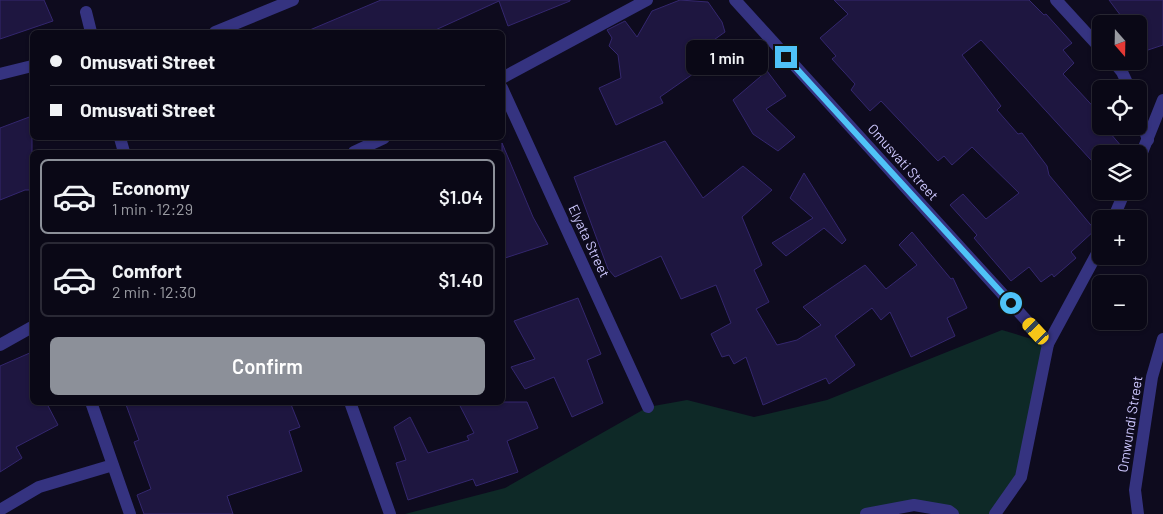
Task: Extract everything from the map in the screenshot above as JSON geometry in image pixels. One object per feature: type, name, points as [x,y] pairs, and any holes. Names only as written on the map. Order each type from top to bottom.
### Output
[{"type":"street","points":[[220,30],[293,0]]},
{"type":"street","points":[[505,76],[647,0]]},
{"type":"street","name":"Omusvati Street","points":[[735,0],[1048,344]]},
{"type":"street","points":[[1056,0],[1092,39]]},
{"type":"street","points":[[86,12],[90,30]]},
{"type":"street","points":[[0,74],[30,66]]},
{"type":"street","name":"Elyata Street","points":[[505,95],[648,407]]},
{"type":"street","points":[[1146,145],[1163,100]]},
{"type":"street","points":[[1146,135],[1148,140]]},
{"type":"street","points":[[358,150],[380,140]]},
{"type":"street","points":[[996,514],[1021,477],[1036,411],[1048,344],[1092,263]]},
{"type":"street","points":[[0,345],[30,328]]},
{"type":"street","name":"Omwundi Street","points":[[1138,514],[1135,490],[1152,377],[1163,340]]},
{"type":"street","points":[[92,405],[130,514]]},
{"type":"street","points":[[351,405],[390,514]]},
{"type":"street","points":[[0,510],[40,487],[113,465]]},
{"type":"street","points":[[866,514],[914,505],[949,511],[953,514]]},
{"type":"green space","points":[[1002,330],[1048,344],[1021,477],[995,514],[953,514],[914,505],[866,514],[405,514],[505,488],[648,407],[687,400],[754,417],[827,400]]},
{"type":"building","points":[[0,0],[44,0],[53,21],[0,39]]},
{"type":"building","points":[[381,0],[570,0],[508,26],[499,1],[435,30],[310,30]]},
{"type":"building","points":[[680,0],[708,2],[722,22],[725,32],[694,54],[703,67],[660,97],[663,103],[616,125],[599,88],[621,78],[618,55],[609,46],[612,38],[607,30],[625,21],[637,37],[652,11]]},
{"type":"building","points":[[834,0],[1029,0],[1044,15],[1046,14],[1072,43],[1063,50],[1074,63],[1063,74],[1092,105],[1092,135],[1112,135],[1120,145],[1092,145],[1092,161],[981,40],[962,55],[1001,106],[997,110],[1018,134],[1022,133],[1047,166],[1049,175],[1092,226],[1092,233],[1071,252],[1076,258],[1054,277],[1052,274],[1041,282],[1029,267],[1011,281],[974,238],[977,235],[950,205],[963,194],[986,219],[1019,193],[972,147],[952,165],[944,156],[938,161],[881,101],[870,111],[851,90],[855,84],[832,59],[836,56],[820,38],[848,14]]},
{"type":"building","points":[[1109,0],[1163,0],[1163,45],[1148,50],[1148,15],[1120,15]]},
{"type":"building","points":[[767,71],[786,96],[766,109],[795,137],[778,151],[753,134],[733,100]]},
{"type":"building","points":[[30,117],[32,150],[30,150],[30,190],[25,190],[0,200],[0,128]]},
{"type":"building","points":[[665,141],[703,198],[743,166],[772,190],[742,217],[762,265],[754,270],[769,302],[756,309],[777,345],[797,340],[821,325],[803,307],[865,265],[886,289],[917,265],[899,245],[912,232],[951,279],[953,278],[967,308],[947,318],[955,336],[911,357],[890,312],[881,320],[872,308],[835,336],[855,365],[829,384],[826,378],[763,405],[746,357],[734,364],[729,355],[722,357],[711,334],[731,323],[716,285],[681,299],[661,256],[615,277],[608,269],[574,177]]},
{"type":"building","points":[[505,150],[533,217],[548,244],[505,258]]},
{"type":"building","points":[[804,173],[846,240],[842,244],[824,228],[786,256],[772,243],[813,218],[790,198]]},
{"type":"building","points":[[578,298],[601,354],[587,360],[603,403],[572,417],[554,377],[525,389],[511,367],[535,359],[514,321]]},
{"type":"building","points":[[30,353],[30,405],[48,405],[58,425],[16,447],[22,458],[0,472],[0,366]]},
{"type":"building","points":[[505,402],[527,402],[538,428],[507,441],[518,472],[476,486],[473,479],[408,500],[396,463],[406,460],[394,427],[410,417],[428,453],[469,440],[467,436],[474,433],[460,405],[505,405]]},
{"type":"building","points":[[126,405],[291,405],[300,427],[289,431],[302,471],[227,496],[233,514],[144,514],[137,495],[151,489],[134,442],[139,440]]},
{"type":"route","points":[[786,57],[1011,303]]}]
